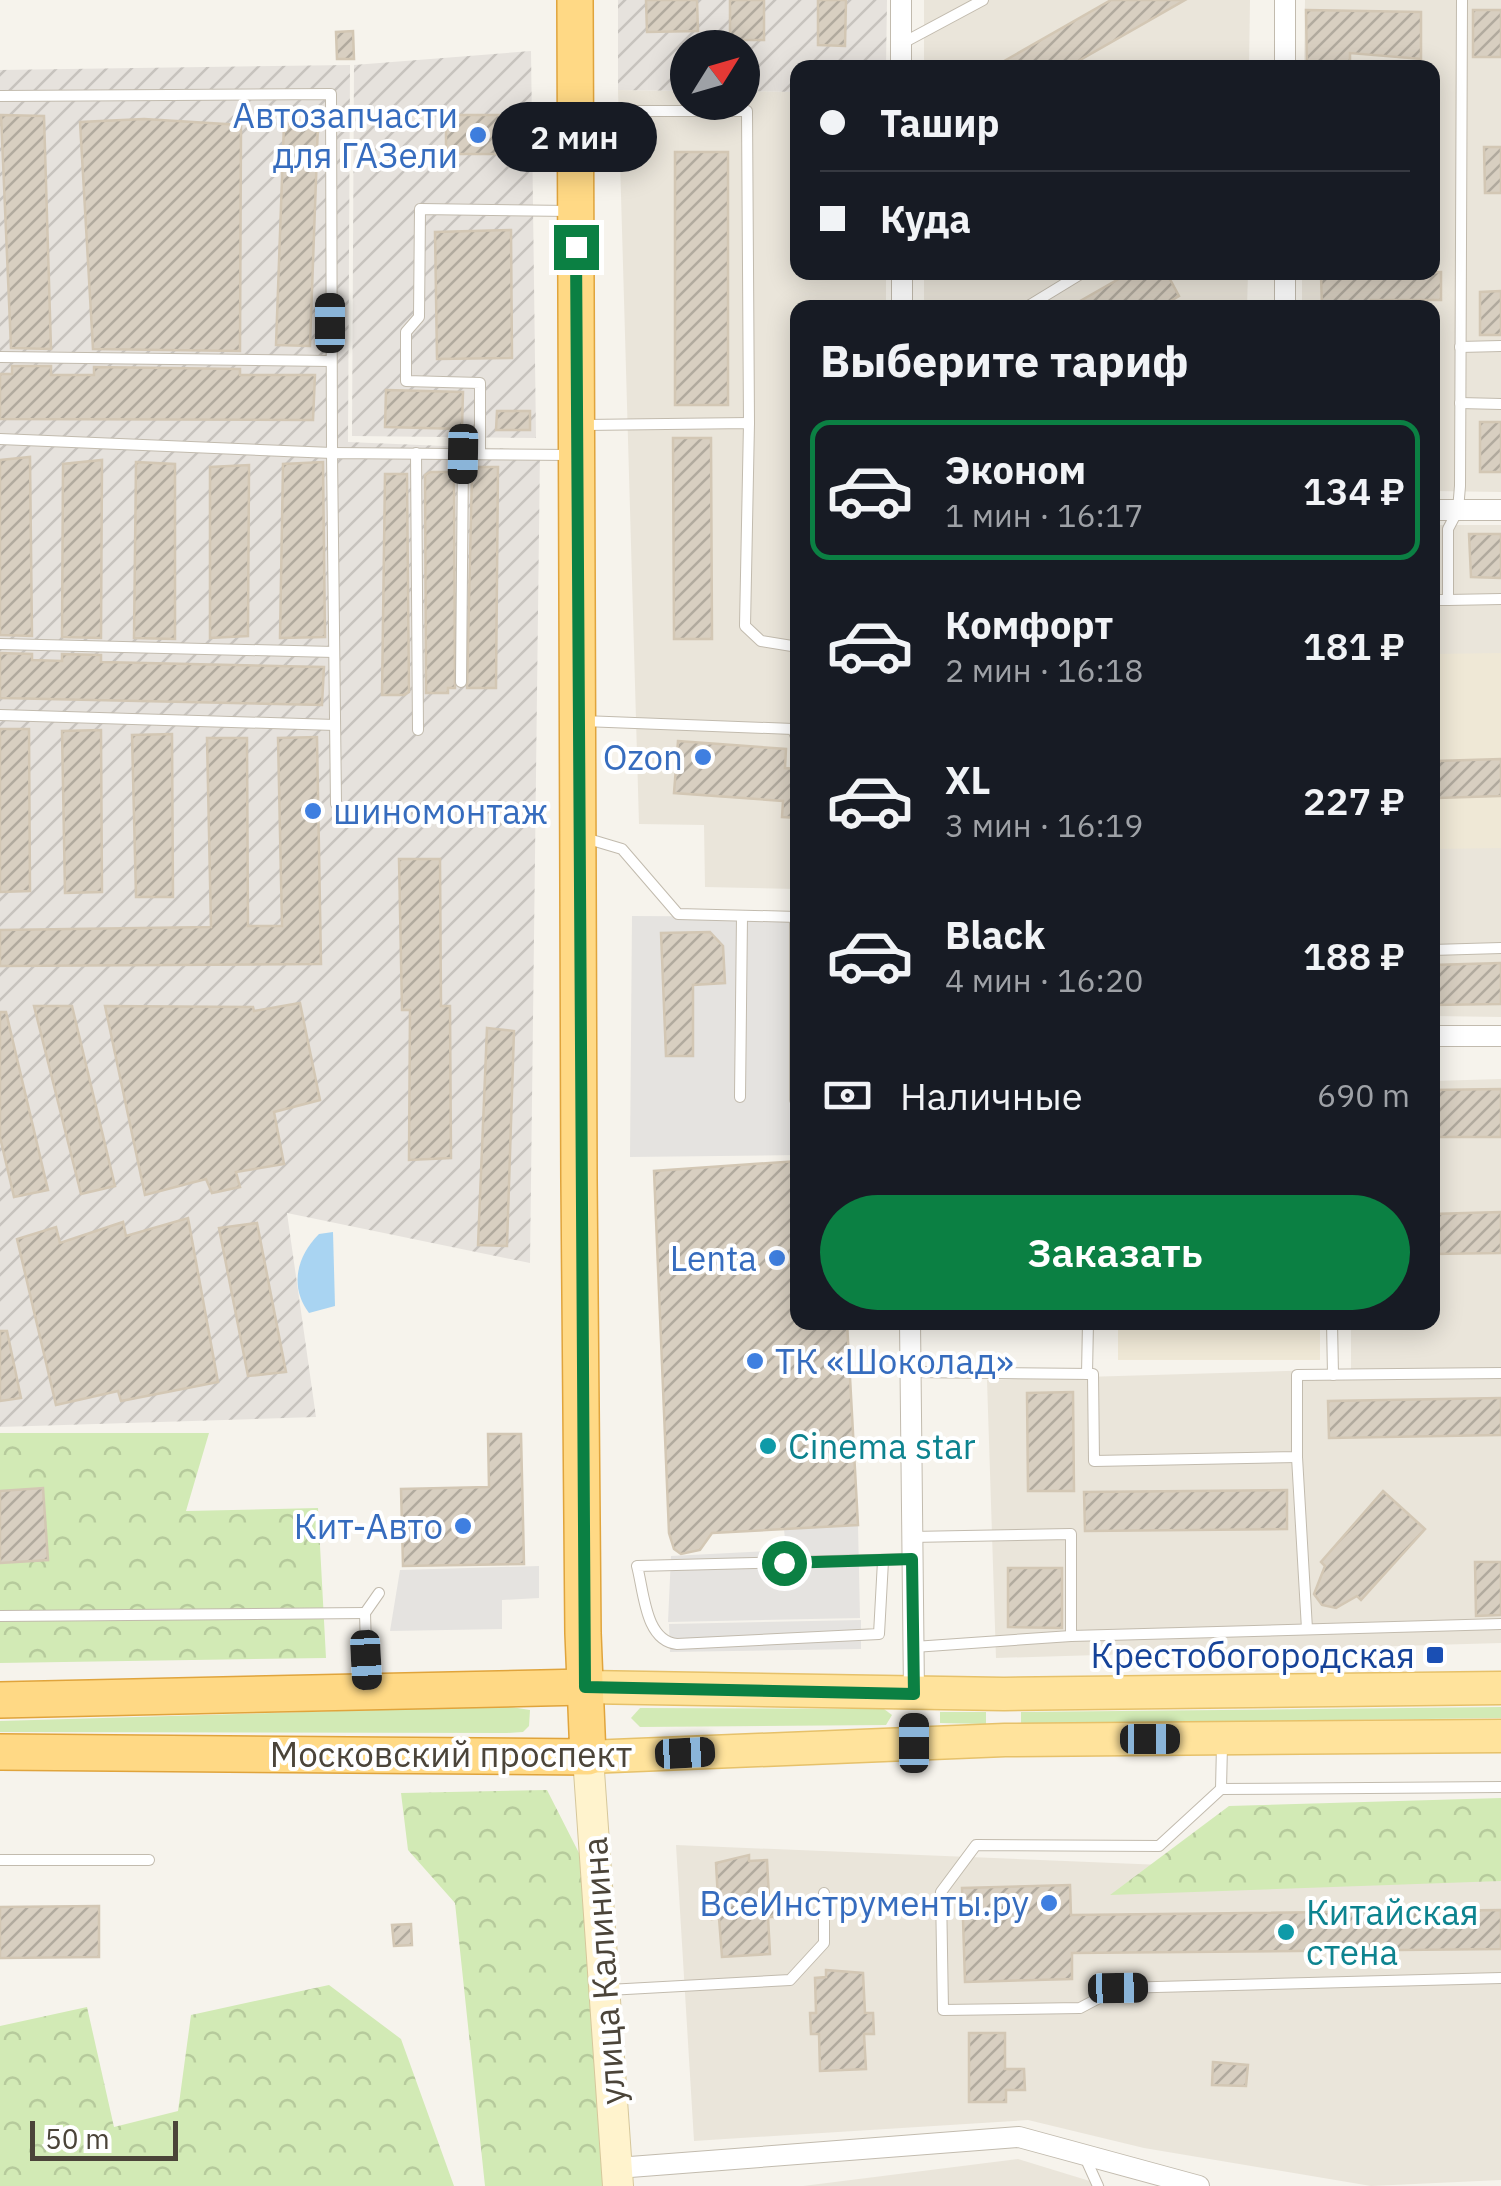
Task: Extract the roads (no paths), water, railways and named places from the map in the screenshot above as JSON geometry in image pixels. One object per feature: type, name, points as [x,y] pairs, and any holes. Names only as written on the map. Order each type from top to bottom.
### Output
[{"type":"highway","points":[[575,0],[577,835],[588,1757]]},
{"type":"highway","name":"Московский проспект","points":[[0,1700],[585,1687]]},
{"type":"highway","name":"Московский проспект","points":[[0,1752],[588,1757]]},
{"type":"main road","name":"Московский проспект","points":[[585,1687],[914,1694],[1501,1688]]},
{"type":"main road","points":[[914,1694],[914,1743]]},
{"type":"main road","points":[[1004,1694],[1005,1740]]},
{"type":"main road","name":"Московский проспект","points":[[588,1757],[1005,1740],[1501,1736]]},
{"type":"main road","name":"улица Калинина","points":[[588,1757],[617,2177]]},
{"type":"street","points":[[901,0],[901,60]]},
{"type":"street","points":[[1285,0],[1285,60]]},
{"type":"street","points":[[1440,510],[1501,510]]},
{"type":"street","points":[[1440,1036],[1501,1036]]},
{"type":"street","points":[[910,1330],[914,1694]]},
{"type":"street","points":[[617,2177],[1020,2137],[1198,2186]]},
{"type":"lane","points":[[901,44],[983,0]]},
{"type":"lane","points":[[1448,600],[1448,529],[1458,510],[1462,0]]},
{"type":"lane","points":[[0,96],[331,94],[336,804]]},
{"type":"lane","points":[[576,111],[747,111],[749,424],[745,626],[761,640],[790,646]]},
{"type":"lane","points":[[480,454],[480,383],[406,382],[406,332],[419,317],[420,209],[576,211]]},
{"type":"lane","points":[[1038,300],[1071,280]]},
{"type":"lane","points":[[1460,347],[1501,346]]},
{"type":"lane","points":[[0,357],[330,361]]},
{"type":"lane","points":[[1460,403],[1501,404]]},
{"type":"lane","points":[[0,439],[332,453],[480,454],[577,440],[749,424]]},
{"type":"lane","points":[[416,454],[418,730]]},
{"type":"lane","points":[[461,682],[463,454]]},
{"type":"lane","points":[[1440,600],[1501,599]]},
{"type":"lane","points":[[0,644],[334,652]]},
{"type":"lane","points":[[0,714],[335,725]]},
{"type":"lane","points":[[577,721],[790,730]]},
{"type":"lane","points":[[577,835],[622,849],[678,914],[790,917]]},
{"type":"lane","points":[[740,1097],[742,916]]},
{"type":"lane","points":[[1440,950],[1501,948]]},
{"type":"lane","points":[[1088,1330],[1088,1374]]},
{"type":"lane","points":[[1332,1330],[1333,1375]]},
{"type":"lane","points":[[910,1372],[1093,1374],[1094,1461],[1297,1457]]},
{"type":"lane","points":[[1306,1630],[1297,1375],[1501,1373]]},
{"type":"lane","points":[[911,1537],[1070,1534],[1072,1636]]},
{"type":"lane","points":[[884,1560],[878,1634],[677,1644],[663,1640],[653,1628],[637,1566],[912,1559]]},
{"type":"lane","points":[[367,1690],[365,1613],[379,1594]]},
{"type":"lane","points":[[0,1616],[365,1613]]},
{"type":"lane","points":[[914,1646],[1072,1636],[1501,1624]]},
{"type":"lane","points":[[1221,1789],[1222,1739]]},
{"type":"lane","points":[[1501,1787],[1221,1789],[1159,1846],[976,1845],[942,1892],[943,2010],[1080,2008],[1118,1988],[1501,1978]]},
{"type":"lane","points":[[0,1860],[149,1860]]},
{"type":"lane","points":[[602,1991],[790,1980],[824,1943],[824,1893]]},
{"type":"lane","points":[[1083,2154],[1098,2186]]},
{"type":"water","points":[[333,1232],[335,1306],[309,1313],[299,1292],[298,1272],[311,1243],[319,1234]]},
{"type":"place","name":"Автозапчасти для ГАЗели","points":[[478,135]]},
{"type":"place","name":"Ozon","points":[[703,757]]},
{"type":"place","name":"шиномонтаж","points":[[313,811]]},
{"type":"place","name":"Lenta","points":[[777,1258]]},
{"type":"place","name":"ТК «Шоколад»","points":[[755,1361]]},
{"type":"place","name":"Cinema star","points":[[768,1446]]},
{"type":"place","name":"Кит-Авто","points":[[463,1526]]},
{"type":"place","name":"Крестобогородская","points":[[1435,1655]]},
{"type":"place","name":"ВсеИнструменты.ру","points":[[1049,1903]]},
{"type":"place","name":"Китайская стена","points":[[1286,1932]]}]
